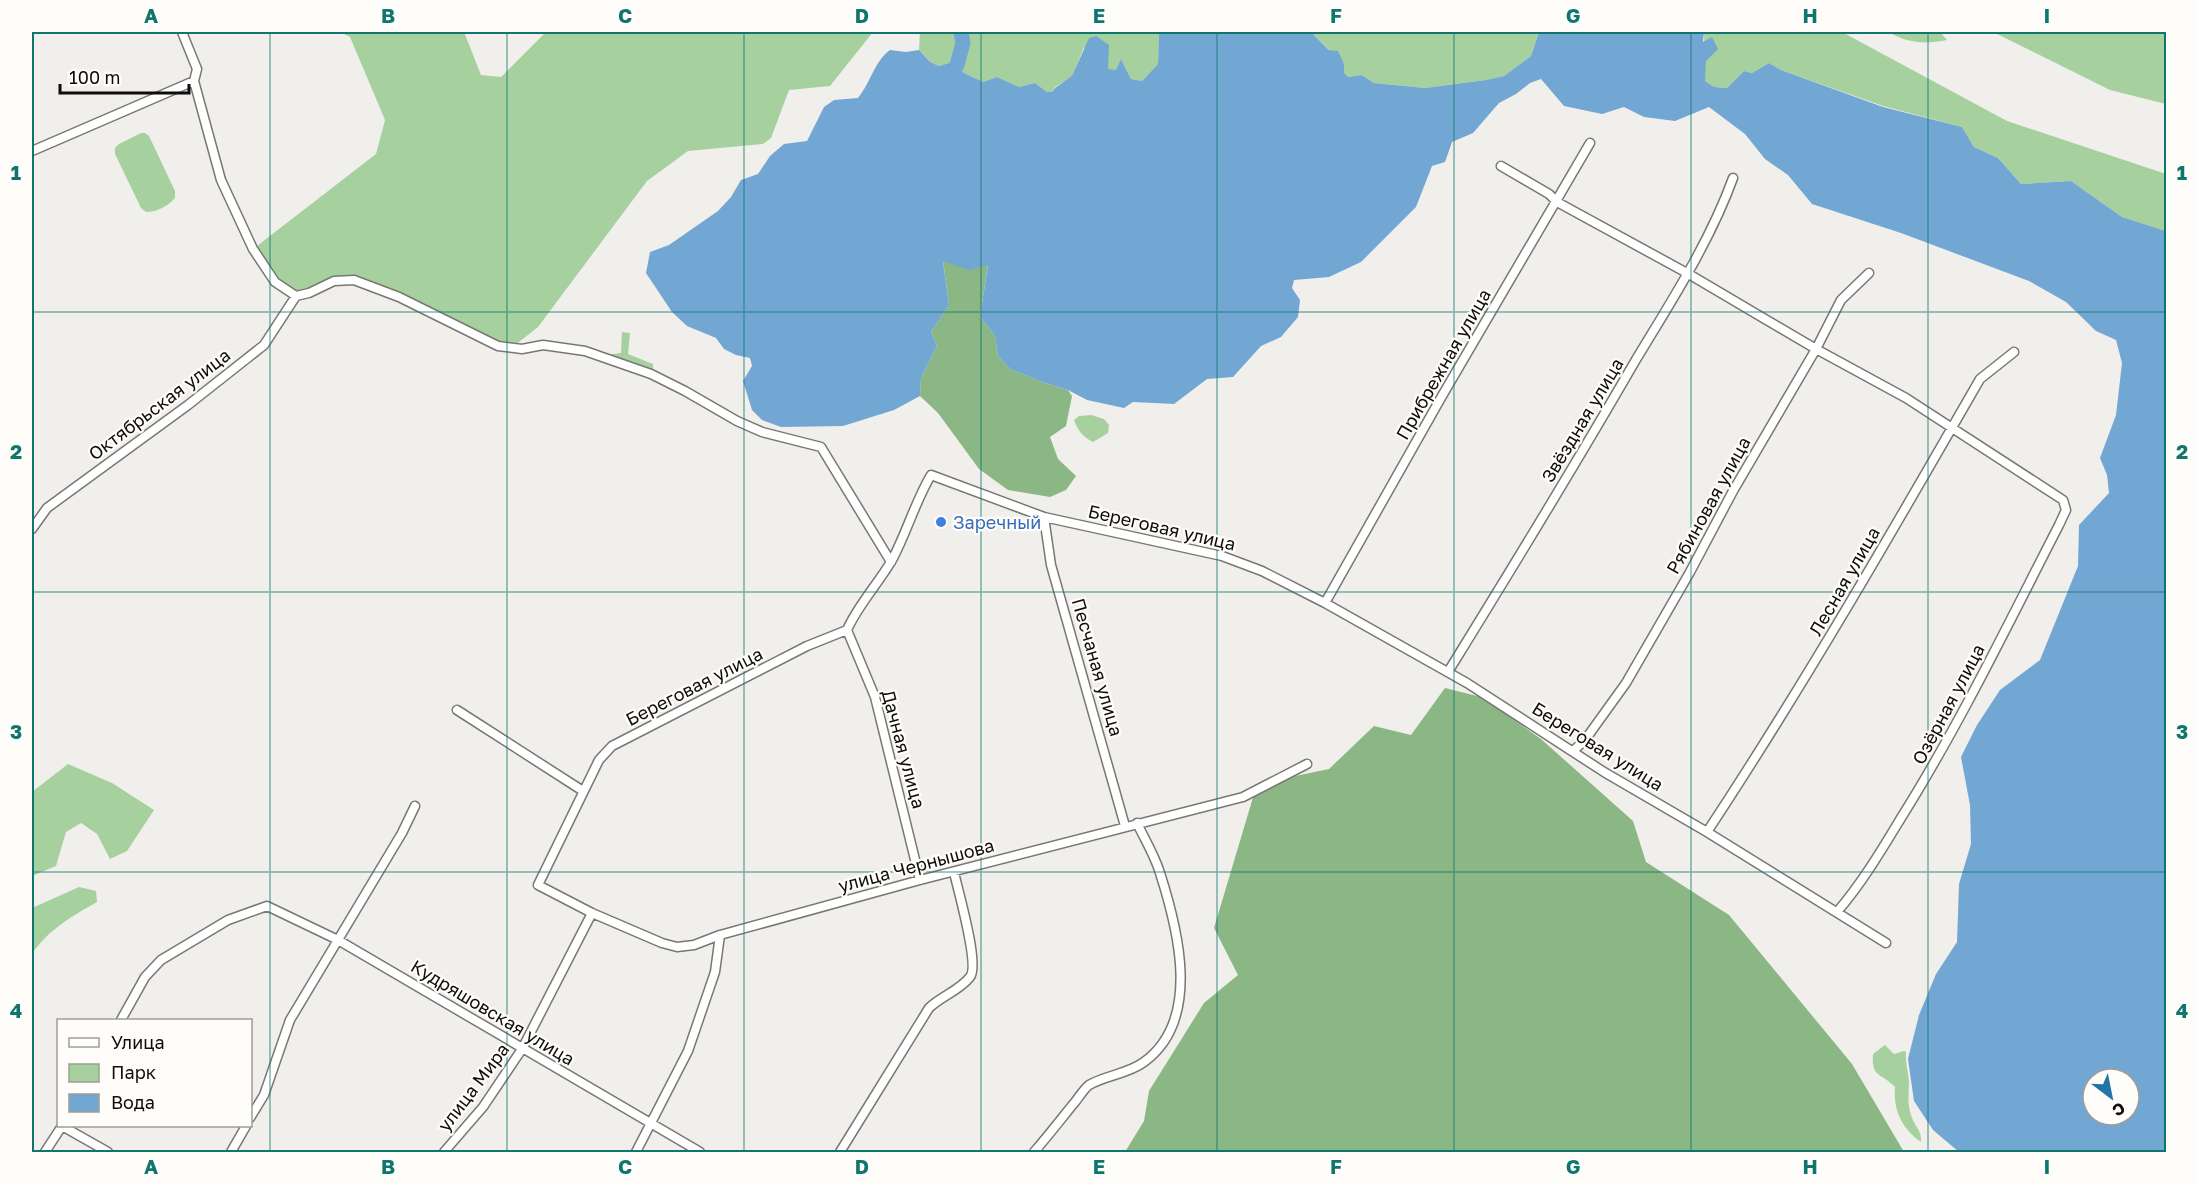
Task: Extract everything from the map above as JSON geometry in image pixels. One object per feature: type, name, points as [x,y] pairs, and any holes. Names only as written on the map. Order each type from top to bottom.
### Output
[{"type":"street","points":[[182,32],[197,69],[194,81],[221,180],[253,249],[275,282],[296,296],[309,293],[334,280],[354,280],[399,297],[498,346],[522,349],[543,345],[585,351],[651,374],[737,421],[762,432],[820,447],[891,562]]},
{"type":"street","points":[[32,151],[194,81]]},
{"type":"street","name":"Прибрежная улица","points":[[1325,603],[1442,396],[1590,143]]},
{"type":"street","points":[[1501,166],[1549,194],[1557,202],[1906,398],[1951,429]]},
{"type":"street","name":"Звёздная улица","points":[[1448,672],[1574,467],[1687,273],[1713,226],[1733,178]]},
{"type":"street","name":"Рябиновая улица","points":[[1573,751],[1585,740],[1626,683],[1690,572],[1733,491],[1816,349],[1841,300],[1869,273]]},
{"type":"street","name":"Октябрьская улица","points":[[32,529],[47,508],[188,405],[264,345],[296,296]]},
{"type":"street","name":"Лесная улица","points":[[1707,832],[1764,746],[1834,631],[1980,379],[2014,352]]},
{"type":"street","name":"Озёрная улица","points":[[1837,912],[1857,889],[1934,766],[1985,672],[2066,510],[2063,500],[1951,429]]},
{"type":"street","name":"Береговая улица","points":[[538,885],[583,790],[599,760],[612,746],[807,646],[847,630],[852,618],[891,562],[931,475],[1044,517],[1230,558],[1262,571],[1325,603],[1448,672],[1604,772],[1707,832],[1886,943]]},
{"type":"street","name":"Песчаная улица","points":[[1044,517],[1052,565],[1125,826]]},
{"type":"street","name":"Дачная улица","points":[[847,630],[875,697],[920,880]]},
{"type":"street","points":[[457,710],[583,790]]},
{"type":"street","name":"улица Чернышова","points":[[538,885],[592,913],[662,943],[677,947],[694,945],[720,935],[920,880],[1244,797],[1307,764]]},
{"type":"street","points":[[252,1115],[264,1095],[290,1020],[402,833],[415,806]]},
{"type":"street","points":[[1034,1152],[1088,1086],[1145,1062],[1161,1045],[1176,1016],[1181,972],[1176,935],[1160,872],[1137,823]]},
{"type":"street","points":[[840,1152],[929,1008],[971,976],[974,960],[954,872]]},
{"type":"street","name":"Кудряшовская улица","points":[[122,1019],[145,977],[161,960],[228,920],[267,906],[338,940],[700,1152]]},
{"type":"street","name":"улица Мира","points":[[444,1152],[483,1107],[522,1049],[592,913]]},
{"type":"street","points":[[636,1152],[652,1125],[688,1051],[716,972],[720,935]]},
{"type":"street","points":[[45,1152],[61,1127]]},
{"type":"street","points":[[65,1127],[108,1152]]},
{"type":"street","points":[[231,1152],[245,1127]]},
{"type":"green space","points":[[340,32],[464,32],[481,75],[501,77],[546,32],[873,32],[830,86],[789,90],[771,138],[763,144],[688,151],[647,181],[538,327],[510,349],[354,280],[334,281],[296,296],[275,282],[253,249],[376,154],[385,120],[350,37]]},
{"type":"green space","points":[[920,32],[1159,32],[1158,64],[1142,81],[1131,79],[1121,59],[1116,71],[1108,69],[1084,47],[1072,77],[1055,87],[1052,92],[1047,92],[1035,83],[1019,87],[997,77],[983,82],[964,73],[957,65],[949,63],[939,66],[930,62],[919,50]]},
{"type":"green space","points":[[1311,32],[1539,32],[1531,56],[1504,76],[1425,88],[1374,83],[1362,75],[1348,77],[1344,74],[1344,64]]},
{"type":"green space","points":[[1704,32],[1842,32],[2007,121],[2166,174],[2166,231],[2122,217],[2071,181],[2021,184],[1998,158],[1974,147],[1962,127],[1883,106],[1781,70],[1769,63],[1752,73],[1744,71],[1727,88],[1714,87],[1705,81]]},
{"type":"green space","points":[[1889,32],[1940,32],[1947,40],[1917,42],[1903,39]]},
{"type":"green space","points":[[1993,32],[2166,32],[2166,104],[2110,90]]},
{"type":"green space","points":[[141,133],[149,136],[175,191],[175,198],[169,204],[150,212],[141,208],[115,154],[115,148],[119,144]]},
{"type":"green space","points":[[943,260],[988,264],[980,316],[995,336],[998,356],[1010,369],[1068,390],[1072,396],[1066,426],[1050,437],[1058,459],[1076,476],[1066,490],[1050,497],[1008,490],[979,469],[938,413],[920,396],[921,378],[937,346],[931,332],[949,305]]},
{"type":"green space","points":[[622,332],[630,333],[628,354],[653,364],[653,371],[605,355],[621,353]]},
{"type":"green space","points":[[1091,415],[1104,419],[1109,425],[1108,433],[1093,442],[1081,433],[1074,420],[1079,416]]},
{"type":"green space","points":[[1445,688],[1481,697],[1541,739],[1633,821],[1646,862],[1729,915],[1852,1064],[1904,1152],[1125,1152],[1144,1121],[1149,1091],[1204,1003],[1238,975],[1214,928],[1257,784],[1329,769],[1374,726],[1411,735]]},
{"type":"green space","points":[[68,764],[112,783],[154,810],[127,851],[110,859],[97,834],[81,823],[66,832],[56,866],[32,876],[32,792]]},
{"type":"green space","points":[[79,887],[96,891],[97,902],[53,931],[32,954],[32,908]]},
{"type":"green space","points":[[1885,1045],[1894,1054],[1906,1052],[1909,1107],[1921,1142],[1914,1137],[1900,1118],[1897,1111],[1895,1087],[1878,1074],[1874,1067],[1873,1054]]},
{"type":"water","points":[[1159,32],[1311,32],[1329,50],[1338,51],[1344,64],[1344,73],[1348,77],[1362,75],[1374,83],[1425,88],[1504,76],[1531,56],[1539,32],[1704,32],[1703,42],[1712,37],[1718,49],[1706,61],[1705,81],[1714,87],[1727,88],[1744,71],[1752,73],[1769,63],[1781,70],[1883,107],[1962,127],[1974,147],[1998,158],[2021,184],[2071,181],[2122,217],[2166,231],[2166,1152],[1959,1152],[1933,1130],[1914,1101],[1908,1059],[1919,1015],[1936,974],[1957,942],[1959,884],[1971,844],[1970,805],[1961,757],[1977,725],[2000,690],[2040,660],[2078,566],[2079,525],[2109,493],[2107,475],[2100,458],[2116,415],[2122,363],[2116,340],[2096,331],[2066,302],[2029,281],[1901,233],[1812,204],[1788,175],[1765,159],[1745,134],[1709,107],[1675,121],[1644,117],[1624,107],[1602,114],[1564,106],[1541,79],[1530,83],[1499,103],[1473,133],[1452,142],[1445,162],[1432,166],[1416,207],[1361,262],[1329,277],[1294,280],[1292,288],[1300,300],[1298,317],[1281,337],[1261,346],[1233,377],[1207,379],[1174,404],[1133,402],[1124,408],[1087,400],[1068,390],[1010,369],[998,356],[995,336],[980,316],[988,265],[969,270],[943,261],[949,305],[931,332],[937,346],[921,378],[920,396],[894,410],[843,426],[781,427],[762,420],[752,410],[743,381],[752,366],[750,358],[724,349],[716,338],[687,326],[672,312],[646,273],[650,252],[669,245],[718,211],[731,197],[741,180],[758,174],[770,156],[784,144],[807,141],[824,107],[834,100],[858,98],[880,60],[890,50],[906,52],[919,50],[930,62],[939,66],[949,63],[957,65],[964,73],[983,82],[997,77],[1019,87],[1035,83],[1047,92],[1052,92],[1072,76],[1089,38],[1096,36],[1109,45],[1108,69],[1116,70],[1121,59],[1131,79],[1142,81],[1158,64]]},
{"type":"waterway","points":[[957,65],[963,43],[961,32]]},
{"type":"place","name":"Заречный","points":[[941,522]]}]
